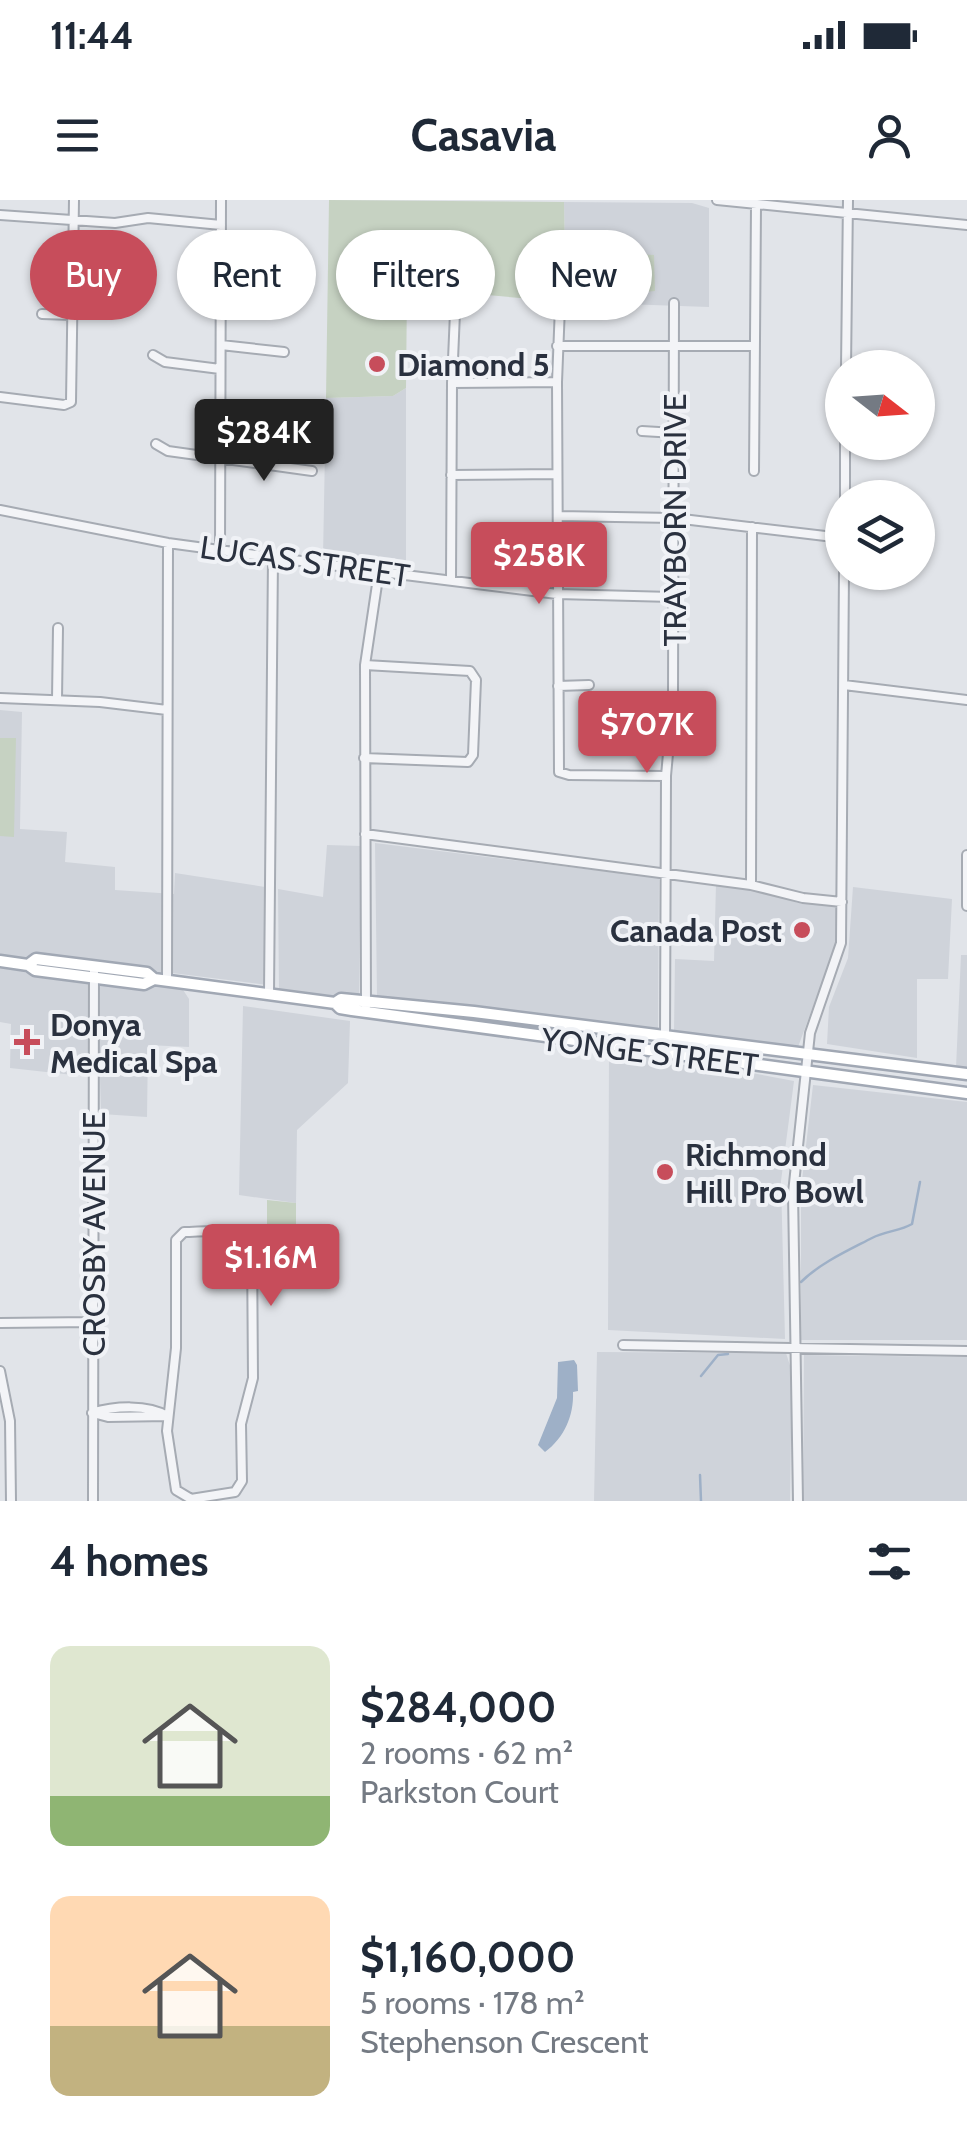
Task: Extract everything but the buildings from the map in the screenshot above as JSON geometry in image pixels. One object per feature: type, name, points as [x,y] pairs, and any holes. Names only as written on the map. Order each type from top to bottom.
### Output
[{"type":"main road","name":"YONGE STREET","points":[[0,961],[28,964],[35,970],[94,972],[146,984],[154,979],[269,993],[334,1003],[340,1008],[366,1007],[665,1037],[967,1074]]},
{"type":"main road","name":"YONGE STREET","points":[[366,1007],[967,1094]]},
{"type":"street","points":[[74,200],[74,230]]},
{"type":"street","points":[[220,550],[221,200]]},
{"type":"street","points":[[717,200],[967,225]]},
{"type":"street","points":[[846,350],[848,200]]},
{"type":"street","points":[[754,470],[756,206]]},
{"type":"street","points":[[0,215],[115,223],[148,218],[221,226]]},
{"type":"street","name":"TRAYBORN DRIVE","points":[[665,1037],[666,776],[673,698],[674,302]]},
{"type":"street","points":[[0,396],[64,405],[71,402],[72,320]]},
{"type":"street","points":[[451,580],[455,320]]},
{"type":"street","points":[[559,320],[559,772],[666,776]]},
{"type":"street","points":[[221,344],[284,352]]},
{"type":"street","points":[[557,346],[754,346]]},
{"type":"street","points":[[153,355],[165,362],[220,369]]},
{"type":"street","points":[[452,383],[556,382]]},
{"type":"street","points":[[642,432],[674,433]]},
{"type":"street","points":[[156,444],[168,451],[312,471]]},
{"type":"street","points":[[451,475],[556,474]]},
{"type":"street","name":"LUCAS STREET","points":[[0,510],[168,543],[378,571],[558,594],[672,597]]},
{"type":"street","points":[[558,516],[674,518],[825,536]]},
{"type":"street","points":[[751,885],[752,527]]},
{"type":"street","points":[[166,980],[168,543]]},
{"type":"street","points":[[269,993],[273,557]]},
{"type":"street","points":[[366,1007],[365,665],[378,571]]},
{"type":"street","points":[[798,1501],[793,1193],[807,1055],[817,1011],[838,955],[842,902],[844,590]]},
{"type":"street","points":[[57,699],[58,628]]},
{"type":"street","points":[[364,758],[468,762],[474,754],[476,680],[470,671],[365,665]]},
{"type":"street","points":[[558,686],[588,685]]},
{"type":"street","points":[[844,685],[967,700]]},
{"type":"street","points":[[0,698],[57,699],[167,710]]},
{"type":"street","points":[[364,834],[751,885],[802,898],[842,902]]},
{"type":"street","points":[[967,855],[967,906]]},
{"type":"street","name":"CROSBY AVENUE","points":[[93,1501],[94,972]]},
{"type":"street","points":[[184,1232],[236,1232],[252,1246],[253,1378],[242,1424],[242,1481],[235,1492],[190,1500],[181,1496],[176,1490],[168,1416],[176,1348],[176,1240],[184,1232]]},
{"type":"street","points":[[0,1323],[92,1322]]},
{"type":"street","points":[[623,1345],[967,1351]]},
{"type":"street","points":[[0,1371],[10,1421],[10,1501]]},
{"type":"street","points":[[92,1414],[168,1416]]},
{"type":"shaded area","points":[[564,202],[692,203],[709,208],[709,307],[652,305],[652,230],[565,230]]},
{"type":"shaded area","points":[[406,388],[406,566],[323,557],[326,398],[393,396]]},
{"type":"shaded area","points":[[0,710],[22,712],[20,829],[67,832],[65,862],[115,867],[115,890],[174,894],[175,873],[265,887],[267,985],[172,973],[189,999],[189,1047],[148,1045],[147,1117],[101,1114],[100,1078],[10,1068],[11,1024],[0,1022]]},
{"type":"shaded area","points":[[375,843],[659,878],[658,1030],[377,996]]},
{"type":"shaded area","points":[[327,845],[361,846],[359,998],[279,990],[278,889],[323,897]]},
{"type":"shaded area","points":[[716,884],[758,890],[798,903],[837,906],[837,942],[798,1047],[674,1032],[675,959],[714,961]]},
{"type":"shaded area","points":[[853,887],[952,899],[948,979],[917,979],[917,1058],[827,1044],[829,1007],[848,958]]},
{"type":"shaded area","points":[[961,955],[967,955],[967,1069],[956,1068]]},
{"type":"shaded area","points":[[243,1006],[350,1021],[348,1083],[297,1130],[296,1203],[239,1195]]},
{"type":"shaded area","points":[[609,1052],[668,1061],[670,1065],[709,1065],[794,1081],[781,1181],[785,1339],[608,1330]]},
{"type":"shaded area","points":[[813,1085],[967,1102],[967,1340],[801,1340],[801,1189]]},
{"type":"shaded area","points":[[597,1352],[786,1353],[792,1372],[790,1501],[594,1501]]},
{"type":"shaded area","points":[[804,1355],[967,1357],[967,1501],[803,1501]]},
{"type":"green space","points":[[329,200],[564,202],[565,230],[515,230],[515,298],[495,296],[495,230],[336,230],[336,320],[407,320],[406,388],[393,396],[326,398]]},
{"type":"green space","points":[[652,255],[654,255],[652,291]]},
{"type":"green space","points":[[0,738],[16,738],[14,837],[0,836]]},
{"type":"green space","points":[[267,1200],[296,1203],[296,1264],[256,1262],[255,1239],[267,1230]]},
{"type":"water","points":[[574,1360],[578,1391],[573,1392],[570,1418],[558,1440],[545,1452],[538,1445],[557,1398],[558,1362]]},
{"type":"waterway","points":[[801,1282],[844,1252],[912,1224],[920,1182]]},
{"type":"waterway","points":[[701,1376],[718,1355],[728,1354]]},
{"type":"waterway","points":[[700,1475],[701,1501]]},
{"type":"place","name":"Diamond 5","points":[[377,364]]},
{"type":"place","name":"Canada Post","points":[[802,930]]},
{"type":"place","name":"Donya Medical Spa","points":[[27,1042]]},
{"type":"place","name":"Richmond Hill Pro Bowl","points":[[665,1172]]}]
